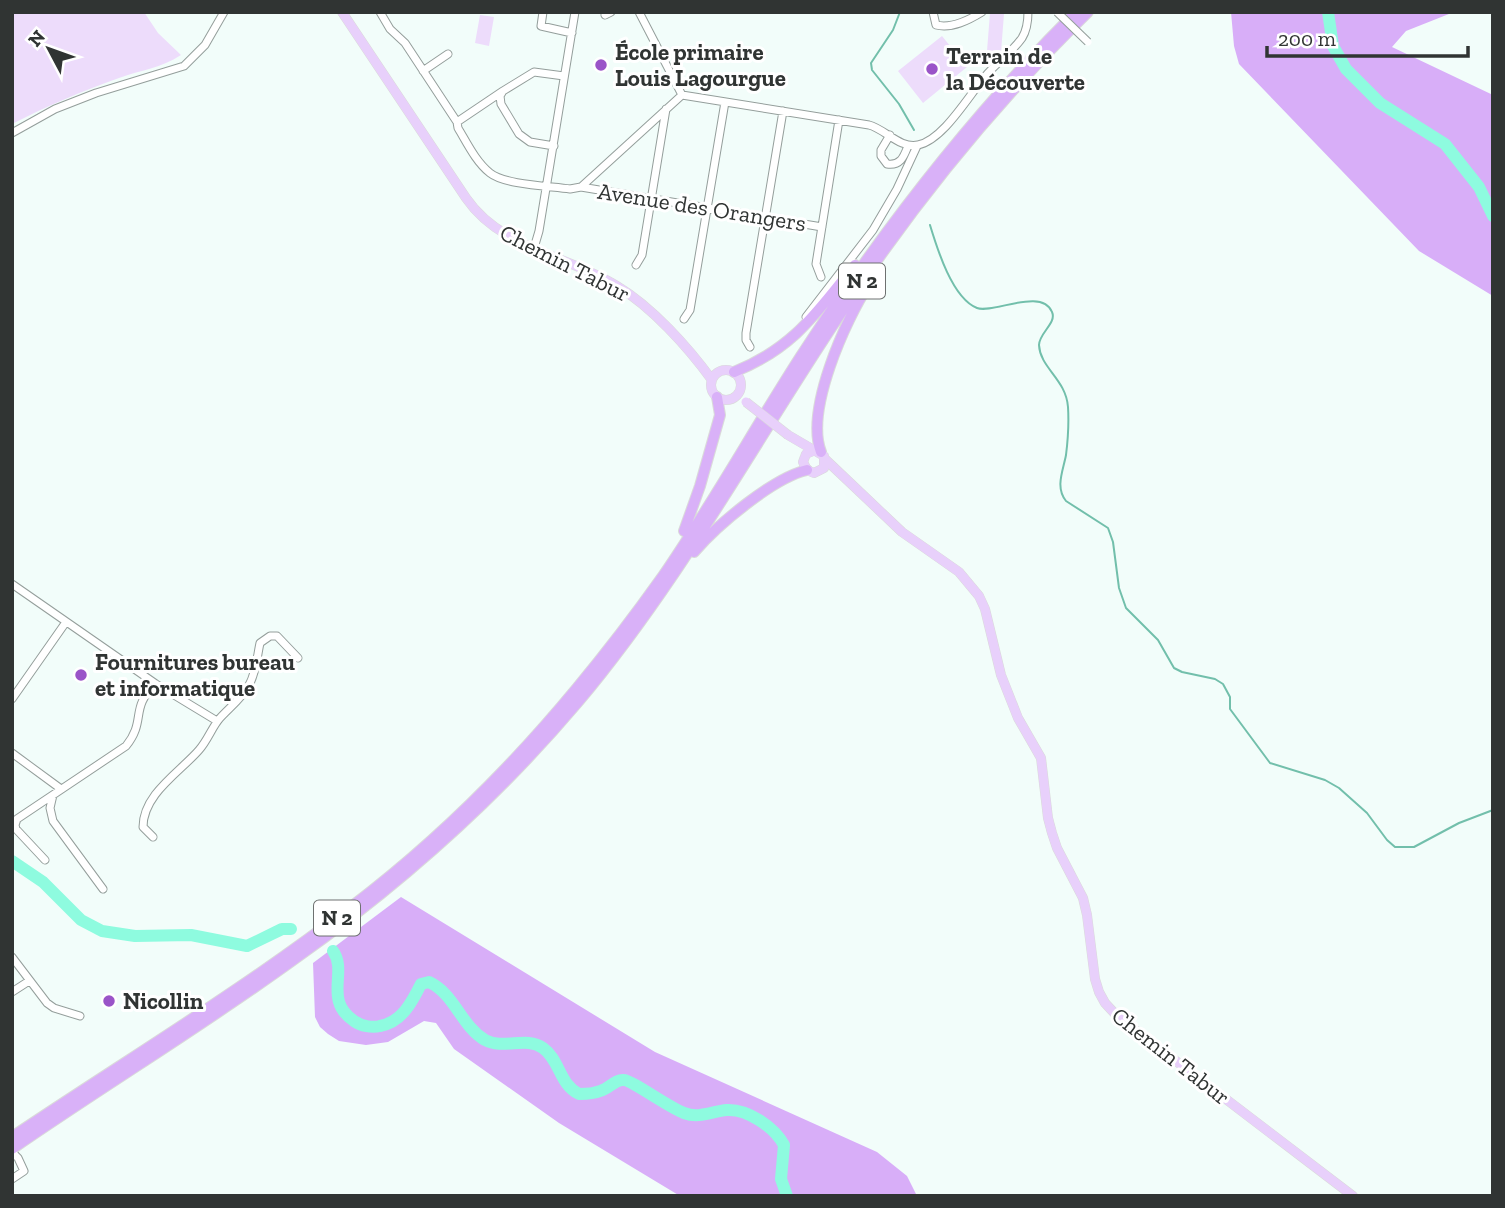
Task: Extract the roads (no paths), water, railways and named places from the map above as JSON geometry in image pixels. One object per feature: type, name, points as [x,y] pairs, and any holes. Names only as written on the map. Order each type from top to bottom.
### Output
[{"type":"highway","name":"N 2","points":[[668,575],[800,358],[901,213],[980,116],[1076,12]]},
{"type":"highway","name":"N 2","points":[[14,1144],[296,959],[415,865],[476,811],[548,736],[621,648],[862,282],[936,184],[1024,79],[1088,12]]},
{"type":"highway","points":[[820,454],[817,441],[819,410],[836,351],[862,295],[888,255],[1013,97],[1024,79]]},
{"type":"highway","points":[[734,372],[777,351],[807,324],[901,213]]},
{"type":"highway","points":[[668,575],[671,553],[689,521],[720,415],[717,397]]},
{"type":"highway","points":[[668,575],[725,520],[786,478],[809,467]]},
{"type":"main road","name":"Chemin Tabur","points":[[342,12],[473,208],[501,233],[602,278],[628,293],[668,328],[714,377]]},
{"type":"main road","points":[[724,370],[734,372],[740,379],[737,395],[726,400],[717,397],[712,388],[714,377],[724,370]]},
{"type":"main road","name":"Chemin Tabur","points":[[737,395],[797,442],[820,454],[902,532],[959,572],[979,596],[985,609],[1001,676],[1018,718],[1041,758],[1048,818],[1057,848],[1083,898],[1095,979],[1105,1003],[1117,1016],[1353,1196]]},
{"type":"main road","points":[[797,442],[809,467]]},
{"type":"main road","points":[[808,453],[820,454],[824,468],[809,467],[808,453]]},
{"type":"main road","name":"Chemin Tabur","points":[[809,467],[849,482]]},
{"type":"street","points":[[12,133],[55,109],[96,93],[184,66],[205,45],[224,12]]},
{"type":"street","name":"Avenue des Orangers","points":[[380,12],[457,122],[480,163],[491,174],[503,179],[546,186],[575,189],[581,187],[822,227]]},
{"type":"street","points":[[543,12],[542,26],[572,33]]},
{"type":"street","points":[[534,248],[554,146],[575,12]]},
{"type":"street","points":[[639,12],[682,95]]},
{"type":"street","points":[[933,12],[934,22],[939,27],[957,24],[982,12]]},
{"type":"street","points":[[777,351],[873,230],[918,146],[938,134],[986,76],[1018,43],[1026,30],[1028,12]]},
{"type":"street","points":[[1057,12],[1088,42]]},
{"type":"street","points":[[423,71],[448,54]]},
{"type":"street","points":[[457,122],[534,72],[564,76]]},
{"type":"street","points":[[503,91],[500,96],[501,104],[519,134],[530,142],[554,146]]},
{"type":"street","points":[[682,95],[876,127],[908,146],[918,146]]},
{"type":"street","points":[[581,187],[682,95]]},
{"type":"street","points":[[684,319],[690,310],[725,102]]},
{"type":"street","points":[[636,265],[642,255],[666,109]]},
{"type":"street","points":[[750,347],[746,333],[783,111]]},
{"type":"street","points":[[821,277],[816,264],[839,120]]},
{"type":"street","points":[[890,135],[881,150],[883,161],[887,164],[901,162],[908,146]]},
{"type":"street","points":[[12,584],[156,684],[217,721]]},
{"type":"street","points":[[12,699],[66,621]]},
{"type":"street","points":[[153,838],[143,827],[143,817],[148,807],[199,750],[217,721],[251,683],[260,643],[264,638],[277,636],[299,658]]},
{"type":"street","points":[[45,860],[15,825],[22,815],[126,746],[136,732],[141,700],[156,684]]},
{"type":"street","points":[[12,753],[61,789]]},
{"type":"street","points":[[53,795],[50,808],[53,821],[103,889]]},
{"type":"street","points":[[12,957],[29,981],[54,1008],[80,1016]]},
{"type":"street","points":[[12,992],[29,981]]},
{"type":"street","points":[[12,1179],[24,1171],[14,1144]]},
{"type":"waterway","points":[[900,12],[893,30],[871,63],[872,70],[899,104],[914,130]]},
{"type":"waterway","points":[[1328,12],[1333,46],[1346,69],[1380,103],[1445,144],[1479,187],[1493,216]]},
{"type":"waterway","points":[[930,225],[947,271],[968,303],[984,309],[1028,301],[1038,302],[1047,305],[1052,312],[1052,320],[1039,345],[1040,353],[1063,389],[1068,407],[1066,455],[1060,485],[1063,496],[1066,501],[1108,528],[1113,542],[1119,588],[1126,608],[1158,640],[1174,668],[1215,679],[1223,684],[1230,697],[1230,709],[1270,763],[1325,780],[1339,788],[1367,813],[1395,847],[1414,847],[1459,823],[1493,810]]},
{"type":"waterway","points":[[12,861],[43,882],[81,920],[102,931],[135,936],[191,935],[247,946],[282,929],[291,929]]},
{"type":"waterway","points":[[333,951],[337,959],[340,1004],[345,1013],[360,1024],[370,1027],[388,1024],[400,1016],[410,1004],[421,984],[429,982],[445,994],[470,1027],[485,1040],[500,1044],[529,1043],[543,1048],[549,1053],[567,1084],[579,1094],[597,1092],[624,1080],[690,1115],[735,1110],[752,1116],[767,1126],[784,1145],[781,1179],[787,1196]]},
{"type":"place","name":"École primaire Louis Lagourgue","points":[[601,65]]},
{"type":"place","name":"Terrain de la Découverte","points":[[932,69]]},
{"type":"place","name":"Fournitures bureau et informatique","points":[[81,675]]},
{"type":"place","name":"Nicollin","points":[[109,1001]]}]
